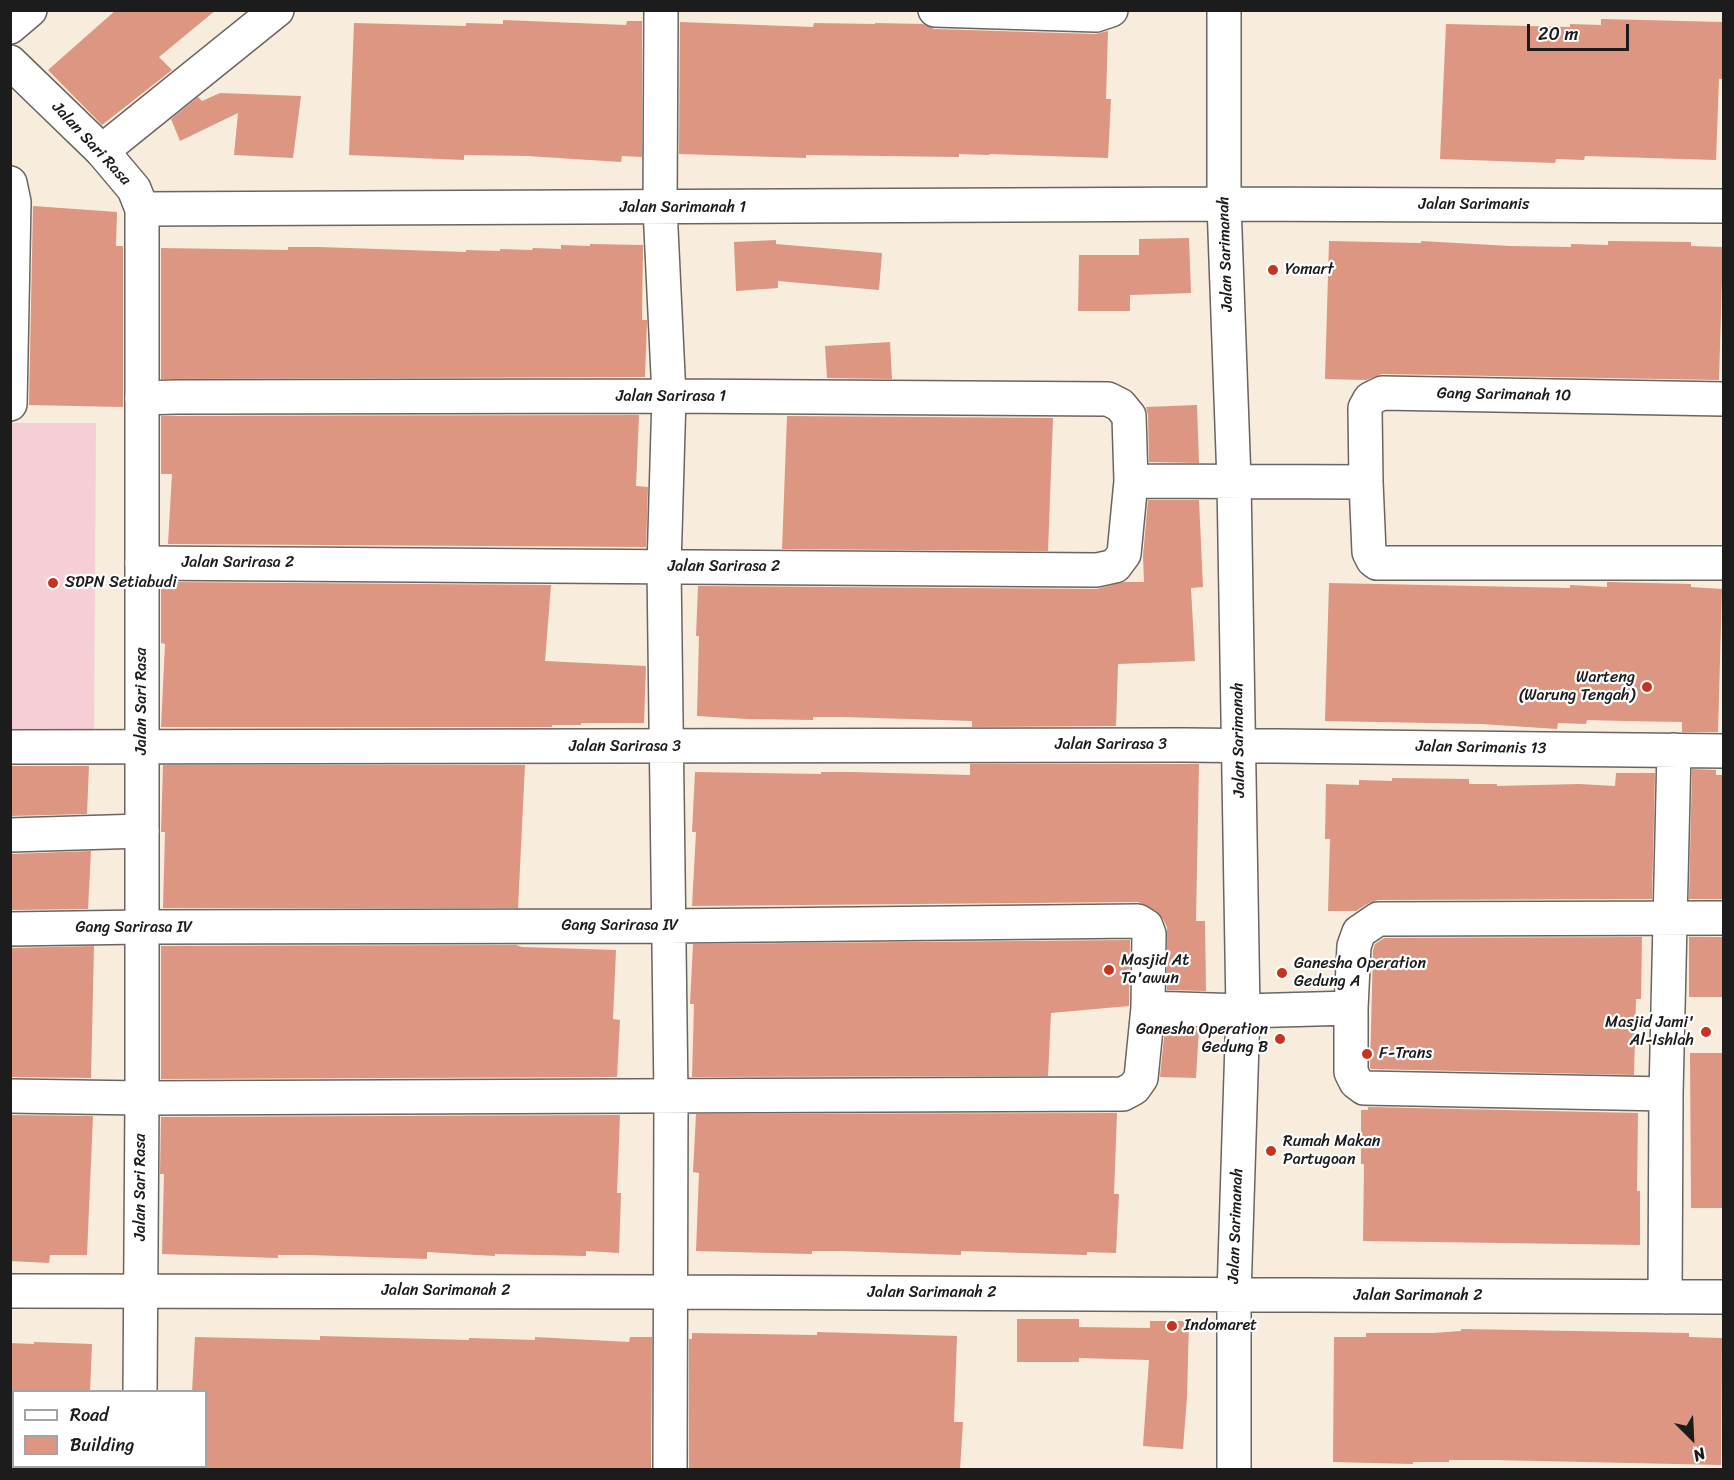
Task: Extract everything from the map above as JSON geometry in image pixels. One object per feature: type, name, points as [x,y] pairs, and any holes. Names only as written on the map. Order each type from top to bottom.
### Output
[{"type":"street","points":[[10,27],[30,10]]},
{"type":"street","points":[[102,151],[277,10]]},
{"type":"street","points":[[661,10],[660,208],[669,396],[664,567],[671,1097],[670,1470]]},
{"type":"street","points":[[935,10],[1096,15],[1111,10]]},
{"type":"street","name":"Jalan Sarimanah","points":[[1224,10],[1224,204],[1234,481],[1243,1011],[1234,1295],[1234,1470]]},
{"type":"street","name":"Jalan Sari Rasa","points":[[10,62],[102,151],[134,189],[142,209],[140,1390]]},
{"type":"street","points":[[10,183],[14,202],[10,404]]},
{"type":"street","name":"Jalan Sarimanah 1","points":[[142,209],[1224,204]]},
{"type":"street","name":"Jalan Sarimanis","points":[[1224,204],[1724,206]]},
{"type":"street","name":"Gang Sarimanah 10","points":[[1724,399],[1382,393],[1370,399],[1365,408],[1369,552],[1377,563],[1724,563]]},
{"type":"street","name":"Jalan Sarirasa 1","points":[[142,398],[669,396],[1108,399],[1120,405],[1129,416],[1131,482]]},
{"type":"street","points":[[1131,482],[1366,482]]},
{"type":"street","name":"Jalan Sarirasa 2","points":[[142,562],[1097,570],[1115,566],[1124,554],[1131,482]]},
{"type":"street","name":"Jalan Sarirasa 3","points":[[10,747],[1239,746]]},
{"type":"street","name":"Jalan Sarimanis 13","points":[[1239,746],[1724,751]]},
{"type":"street","points":[[1665,1297],[1666,1094],[1674,750]]},
{"type":"street","points":[[10,835],[142,831]]},
{"type":"street","points":[[1666,1094],[1364,1088],[1356,1082],[1351,1072],[1354,946],[1359,932],[1378,919],[1724,918]]},
{"type":"street","name":"Gang Sarirasa IV","points":[[10,929],[1138,921],[1146,926],[1149,934],[1148,1008]]},
{"type":"street","points":[[10,1096],[142,1098],[1123,1094],[1134,1088],[1141,1078],[1148,1008],[1243,1011],[1351,1008]]},
{"type":"street","name":"Jalan Sarimanah 2","points":[[10,1291],[1724,1297]]},
{"type":"shaded area","name":"SDPN Setiabudi","points":[[11,423],[96,423],[94,743],[11,743]]},
{"type":"building","points":[[116,10],[216,10],[159,57],[172,70],[102,125],[48,70]]},
{"type":"building","points":[[1601,19],[1724,22],[1724,79],[1719,79],[1716,160],[1585,156],[1584,160],[1556,159],[1555,163],[1440,159],[1446,24],[1570,27],[1570,24],[1601,25]]},
{"type":"building","points":[[503,20],[626,25],[627,21],[642,21],[642,157],[622,156],[621,162],[527,156],[464,155],[464,160],[349,155],[354,23],[466,26],[466,23],[503,24]]},
{"type":"building","points":[[680,22],[813,27],[814,23],[923,24],[934,29],[1095,34],[1108,31],[1106,99],[1111,99],[1108,158],[990,154],[959,154],[959,157],[806,155],[806,158],[679,154]]},
{"type":"building","points":[[220,93],[301,96],[293,158],[234,155],[238,113],[180,141],[171,119],[198,97],[202,101]]},
{"type":"building","points":[[33,206],[117,212],[116,246],[123,246],[123,407],[29,405]]},
{"type":"building","points":[[1189,238],[1191,293],[1130,295],[1130,311],[1078,311],[1079,255],[1139,255],[1139,239]]},
{"type":"building","points":[[776,240],[776,244],[882,253],[879,290],[778,281],[778,288],[736,291],[734,242]]},
{"type":"building","points":[[1329,241],[1421,243],[1421,241],[1571,247],[1571,244],[1608,245],[1608,241],[1691,242],[1691,246],[1723,247],[1719,380],[1382,374],[1366,380],[1325,379]]},
{"type":"building","points":[[590,244],[643,245],[642,320],[647,320],[645,377],[161,379],[161,248],[288,250],[288,247],[319,247],[466,252],[466,250],[561,249],[561,245],[590,246]]},
{"type":"building","points":[[890,342],[892,379],[827,378],[825,346]]},
{"type":"building","points":[[1197,405],[1199,463],[1149,462],[1146,407]]},
{"type":"building","points":[[639,415],[636,486],[648,487],[646,547],[168,544],[172,474],[161,474],[161,416]]},
{"type":"building","points":[[787,416],[1053,418],[1048,551],[782,549]]},
{"type":"building","points":[[1148,500],[1199,500],[1203,587],[1191,588],[1195,661],[1118,664],[1116,726],[972,727],[972,721],[843,717],[813,717],[813,720],[748,719],[697,716],[698,586],[1097,589],[1124,582],[1144,582],[1143,556]]},
{"type":"building","points":[[167,582],[551,585],[545,661],[646,666],[644,723],[581,723],[581,725],[552,725],[552,727],[161,727],[165,644],[161,643],[161,584],[167,584]]},
{"type":"building","points":[[1607,582],[1691,584],[1691,587],[1722,589],[1718,732],[1682,732],[1682,722],[1587,720],[1586,724],[1558,723],[1557,729],[1481,724],[1325,721],[1329,583],[1570,588],[1570,585],[1607,587]]},
{"type":"building","points":[[970,764],[1199,764],[1196,921],[1205,921],[1206,991],[1167,990],[1167,927],[1156,911],[1138,902],[692,906],[696,832],[692,832],[695,772],[970,775]]},
{"type":"building","points":[[163,765],[525,765],[518,908],[163,908],[165,832],[161,832]]},
{"type":"building","points":[[10,766],[89,766],[87,814],[10,816]]},
{"type":"building","points":[[1692,769],[1716,770],[1716,775],[1724,775],[1724,899],[1689,899]]},
{"type":"building","points":[[1616,773],[1655,773],[1652,899],[1378,900],[1356,911],[1328,911],[1330,839],[1325,839],[1326,784],[1359,785],[1359,780],[1392,781],[1392,778],[1469,779],[1469,784],[1497,784],[1497,786],[1579,784],[1615,786]]},
{"type":"building","points":[[91,851],[88,909],[10,910],[10,854]]},
{"type":"building","points":[[1642,937],[1641,999],[1636,999],[1634,1075],[1370,1068],[1373,950],[1375,944],[1384,938]]},
{"type":"building","points":[[1689,937],[1724,937],[1724,997],[1689,997]]},
{"type":"building","points":[[1130,940],[1129,1006],[1051,1013],[1048,1076],[692,1077],[694,1004],[690,1004],[693,944]]},
{"type":"building","points":[[516,945],[616,950],[613,1019],[620,1020],[617,1077],[161,1079],[161,946]]},
{"type":"building","points":[[94,946],[91,1078],[10,1077],[10,948]]},
{"type":"building","points":[[1165,1027],[1199,1028],[1196,1078],[1160,1077]]},
{"type":"building","points":[[1690,1053],[1724,1053],[1724,1208],[1691,1208]]},
{"type":"building","points":[[1368,1107],[1638,1113],[1637,1191],[1640,1191],[1640,1245],[1363,1241],[1364,1164],[1361,1164],[1361,1110],[1368,1110]]},
{"type":"building","points":[[1117,1113],[1114,1194],[1119,1194],[1116,1253],[1087,1252],[1087,1255],[961,1251],[961,1255],[842,1251],[812,1251],[812,1254],[696,1251],[699,1173],[693,1172],[696,1114]]},
{"type":"building","points":[[10,1115],[93,1116],[87,1255],[50,1255],[49,1263],[10,1261]]},
{"type":"building","points":[[620,1115],[617,1193],[621,1193],[619,1253],[586,1251],[586,1256],[495,1254],[495,1256],[427,1252],[427,1259],[308,1255],[278,1255],[278,1258],[162,1254],[164,1174],[160,1174],[161,1117]]},
{"type":"building","points":[[1017,1319],[1079,1319],[1079,1327],[1150,1328],[1150,1321],[1189,1321],[1183,1449],[1143,1446],[1149,1360],[1079,1358],[1079,1362],[1017,1362]]},
{"type":"building","points":[[1461,1329],[1689,1333],[1689,1337],[1722,1338],[1721,1465],[1494,1460],[1449,1460],[1449,1462],[1413,1462],[1413,1464],[1333,1462],[1334,1337],[1366,1337],[1366,1333],[1433,1333],[1461,1331]]},
{"type":"building","points":[[817,1332],[957,1336],[954,1422],[963,1422],[960,1470],[689,1470],[689,1339],[692,1339],[692,1333],[817,1335]]},
{"type":"building","points":[[320,1336],[469,1340],[469,1338],[535,1340],[535,1337],[629,1342],[630,1337],[652,1337],[651,1470],[206,1470],[207,1390],[192,1390],[195,1337],[320,1340]]},
{"type":"building","points":[[34,1342],[92,1344],[90,1390],[12,1390],[10,1392],[10,1343],[34,1344]]},
{"type":"place","name":"Yomart","points":[[1273,270]]},
{"type":"place","name":"SDPN Setiabudi","points":[[53,583]]},
{"type":"place","name":"Warteng (Warung Tengah)","points":[[1647,687]]},
{"type":"place","name":"Masjid At Ta'awun","points":[[1109,970]]},
{"type":"place","name":"Ganesha Operation Gedung A","points":[[1282,973]]},
{"type":"place","name":"Masjid Jami' Al-Ishlah","points":[[1706,1032]]},
{"type":"place","name":"Ganesha Operation Gedung B","points":[[1280,1039]]},
{"type":"place","name":"F-Trans","points":[[1367,1054]]},
{"type":"place","name":"Rumah Makan Partugoan","points":[[1271,1151]]},
{"type":"place","name":"Indomaret","points":[[1172,1326]]}]
